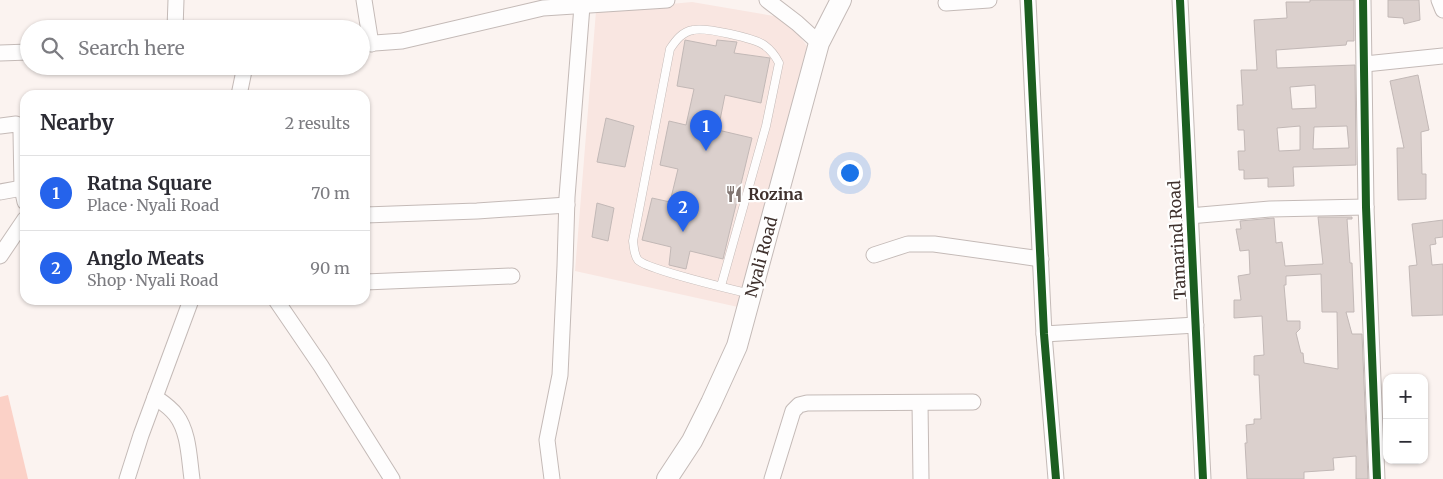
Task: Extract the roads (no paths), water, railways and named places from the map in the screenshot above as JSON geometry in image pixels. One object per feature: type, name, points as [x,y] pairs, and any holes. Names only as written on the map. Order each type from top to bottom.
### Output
[{"type":"main road","name":"Nyali Road","points":[[668,478],[692,441],[737,346],[819,43],[841,0]]},
{"type":"street","points":[[175,20],[176,0]]},
{"type":"street","points":[[364,0],[365,20]]},
{"type":"street","points":[[370,44],[419,38],[543,8],[667,0]]},
{"type":"street","points":[[767,0],[797,22],[819,43]]},
{"type":"street","points":[[946,3],[989,0]]},
{"type":"street","points":[[1028,0],[1044,334],[1056,479]]},
{"type":"street","name":"Tamarind Road","points":[[1180,0],[1203,479]]},
{"type":"street","points":[[1363,0],[1366,207],[1376,479]]},
{"type":"street","points":[[552,479],[546,440],[560,375],[566,266],[567,205],[582,6]]},
{"type":"street","points":[[0,53],[20,52]]},
{"type":"street","points":[[1365,64],[1443,56]]},
{"type":"street","points":[[240,90],[243,75]]},
{"type":"street","points":[[0,126],[16,124],[20,126]]},
{"type":"street","points":[[0,192],[20,194]]},
{"type":"street","points":[[370,215],[477,211],[567,205]]},
{"type":"street","points":[[1189,216],[1270,209],[1366,207]]},
{"type":"street","points":[[0,256],[20,226]]},
{"type":"street","points":[[874,255],[908,244],[934,244],[1041,259]]},
{"type":"street","points":[[370,282],[512,276]]},
{"type":"street","points":[[127,479],[189,305]]},
{"type":"street","points":[[279,305],[321,366],[392,479]]},
{"type":"street","points":[[1044,334],[1196,325]]},
{"type":"street","points":[[155,397],[170,408],[182,424],[192,479]]},
{"type":"street","points":[[772,479],[793,411],[798,405],[807,403],[973,402]]},
{"type":"street","points":[[920,403],[921,479]]},
{"type":"lane","points":[[721,286],[766,126],[779,62],[774,54],[763,44],[730,33],[693,30],[678,36],[670,49],[633,241],[635,254],[639,261],[653,267],[721,286],[751,294]]},
{"type":"place","name":"Ratna Square","points":[[706,151]]},
{"type":"place","name":"Rozina","points":[[734,194]]},
{"type":"place","name":"Anglo Meats","points":[[683,232]]}]
